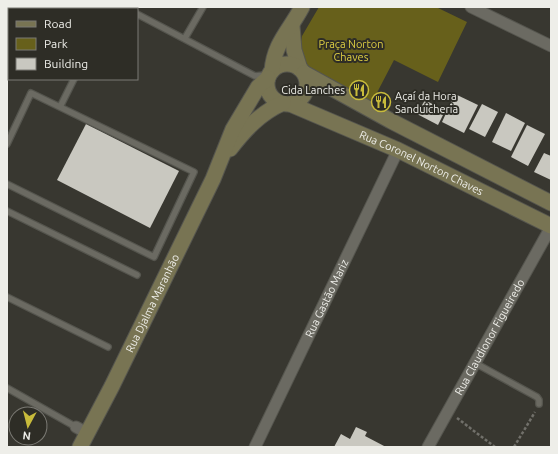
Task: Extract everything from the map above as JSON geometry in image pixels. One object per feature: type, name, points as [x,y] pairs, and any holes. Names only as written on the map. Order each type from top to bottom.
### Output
[{"type":"main road","points":[[292,26],[294,50],[307,86],[306,92],[298,101],[287,104],[276,100],[270,94],[268,86],[278,44],[292,26],[302,7]]},
{"type":"main road","points":[[270,75],[282,65],[288,64],[302,71]]},
{"type":"main road","name":"Rua Coronel Norton Chaves","points":[[302,71],[391,121],[551,203]]},
{"type":"main road","name":"Rua Djalma Maranhão","points":[[80,447],[82,430],[112,386],[223,158],[229,138],[240,116],[258,87],[270,75]]},
{"type":"main road","name":"Rua Coronel Norton Chaves","points":[[287,104],[398,150],[551,226]]},
{"type":"main road","name":"Rua Djalma Maranhão","points":[[223,158],[244,132],[265,112],[287,104]]},
{"type":"street","points":[[472,7],[551,46]]},
{"type":"street","name":"Rua Gastão Mariz","points":[[255,447],[398,150]]},
{"type":"street","name":"Rua Claudionor Figueiredo","points":[[428,447],[551,226]]},
{"type":"lane","points":[[185,38],[203,7]]},
{"type":"lane","points":[[138,14],[255,76],[270,75]]},
{"type":"lane","points":[[60,105],[73,80]]},
{"type":"lane","points":[[7,144],[31,92],[194,172],[154,257],[7,184]]},
{"type":"lane","points":[[7,210],[136,275]]},
{"type":"lane","points":[[7,296],[108,347]]},
{"type":"lane","points":[[475,363],[537,397],[539,404]]},
{"type":"lane","points":[[7,388],[82,430]]},
{"type":"path","points":[[514,447],[539,404]]},
{"type":"path","points":[[448,410],[495,447]]},
{"type":"green space","name":"Praça Norton Chaves","points":[[319,7],[436,7],[467,22],[438,82],[394,60],[369,108],[307,75],[299,53],[302,36]]},
{"type":"building","points":[[455,94],[478,105],[464,133],[442,122]]},
{"type":"building","points":[[425,100],[445,111],[438,125],[417,114]]},
{"type":"building","points":[[482,104],[498,112],[485,137],[469,129]]},
{"type":"building","points":[[506,113],[525,123],[511,151],[492,142]]},
{"type":"building","points":[[86,124],[179,171],[150,228],[57,180]]},
{"type":"building","points":[[527,125],[545,134],[528,166],[511,157]]},
{"type":"building","points":[[544,153],[551,156],[551,180],[534,172]]},
{"type":"building","points":[[356,427],[367,432],[365,436],[386,447],[334,447],[341,434],[350,439]]},
{"type":"place","name":"Cida Lanches","points":[[359,90]]},
{"type":"place","name":"Açaí da Hora Sanduicheria","points":[[381,102]]}]
